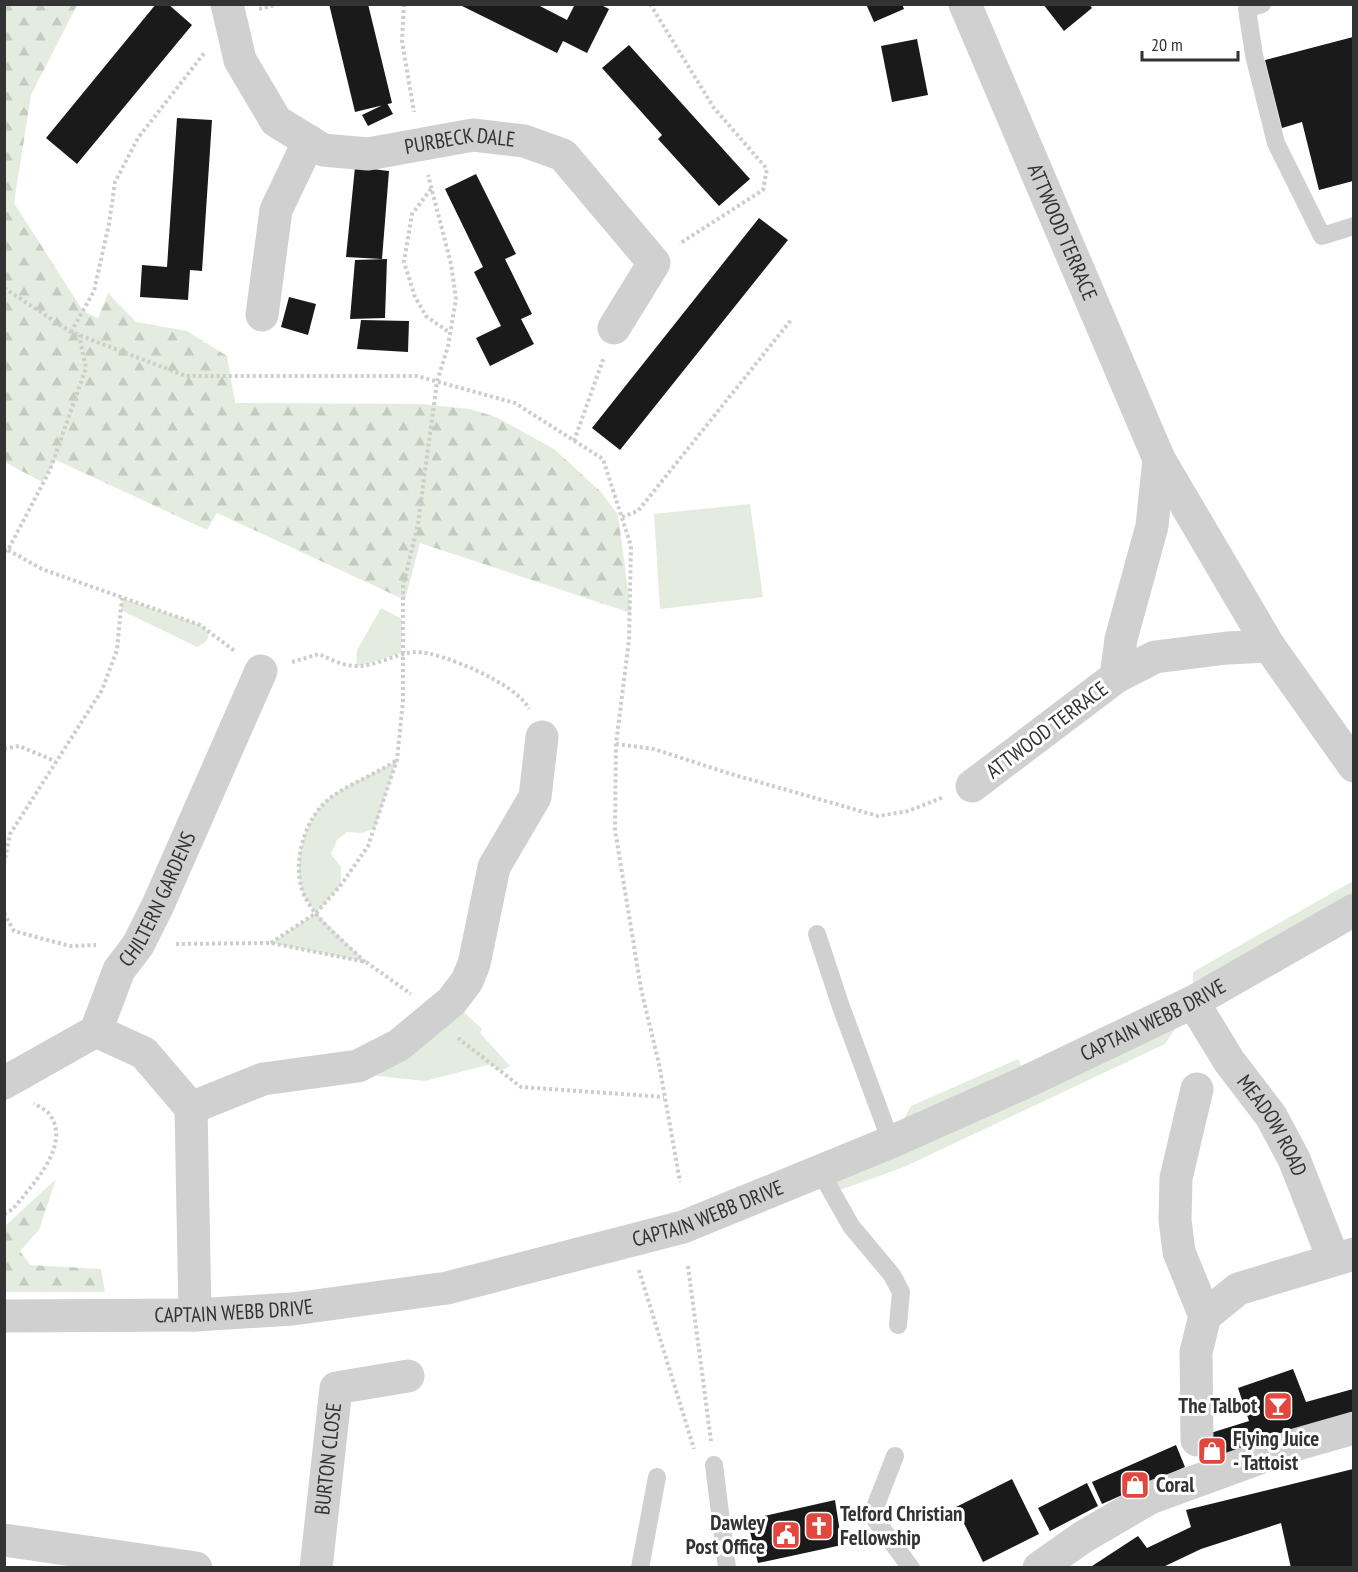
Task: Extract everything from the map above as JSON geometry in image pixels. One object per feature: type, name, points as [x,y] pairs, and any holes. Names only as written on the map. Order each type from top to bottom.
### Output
[{"type":"street","name":"ATTWOOD TERRACE","points":[[965,4],[1159,459],[1269,646],[1353,765]]},
{"type":"street","name":"PURBECK DALE","points":[[230,16],[240,60],[276,121],[323,150],[368,154],[473,135],[524,141],[563,155],[654,263]]},
{"type":"street","points":[[262,315],[276,210],[309,141]]},
{"type":"street","points":[[614,328],[654,263]]},
{"type":"street","name":"ATTWOOD TERRACE","points":[[972,786],[1116,677],[1121,639],[1152,525],[1159,459]]},
{"type":"street","points":[[1116,677],[1155,657],[1227,648],[1269,646]]},
{"type":"street","name":"CHILTERN GARDENS","points":[[96,1031],[119,970],[138,945],[261,671]]},
{"type":"street","points":[[191,1108],[263,1079],[358,1066],[399,1045],[453,1001],[467,981],[474,964],[494,867],[535,797],[542,737]]},
{"type":"street","name":"CAPTAIN WEBB DRIVE","points":[[4,1316],[195,1315],[293,1309],[447,1288],[683,1227],[891,1142],[1028,1081],[1193,1002],[1353,910]]},
{"type":"street","name":"MEADOW ROAD","points":[[1193,1002],[1228,1061],[1271,1116],[1343,1256],[1238,1288],[1205,1316]]},
{"type":"street","points":[[6,1083],[96,1031],[144,1053],[191,1108],[195,1315]]},
{"type":"street","points":[[1197,1089],[1176,1178],[1175,1220],[1179,1252],[1205,1316],[1196,1352],[1197,1440]]},
{"type":"street","name":"BURTON CLOSE","points":[[316,1568],[336,1388],[408,1377]]},
{"type":"street","points":[[1039,1568],[1083,1537],[1150,1498],[1298,1444],[1353,1428]]},
{"type":"street","points":[[4,1540],[196,1568]]},
{"type":"lane","points":[[1262,4],[1247,9],[1254,55],[1276,143],[1322,236],[1353,226]]},
{"type":"lane","points":[[817,934],[891,1142]]},
{"type":"lane","points":[[820,1171],[851,1226],[892,1275],[901,1292],[898,1325]]},
{"type":"lane","points":[[896,1456],[872,1515],[911,1568]]},
{"type":"lane","points":[[715,1470],[727,1568]]},
{"type":"lane","points":[[640,1568],[657,1477]]},
{"type":"path","points":[[271,944],[316,913],[341,885],[368,846],[397,760],[403,700],[401,653],[403,586],[418,524],[437,382],[450,333],[456,298],[451,264],[420,145],[402,41],[404,4]]},
{"type":"path","points":[[650,4],[714,108],[767,169],[763,190],[684,240],[654,263]]},
{"type":"path","points":[[71,332],[94,291],[109,224],[115,182],[134,147],[230,16]]},
{"type":"path","points":[[431,188],[412,214],[404,262],[415,297],[426,315],[450,333]]},
{"type":"path","points":[[4,288],[71,332],[186,376],[417,376],[515,403],[603,459],[631,546],[629,640],[616,744],[615,830],[641,989],[680,1182]]},
{"type":"path","points":[[622,517],[638,511],[791,320]]},
{"type":"path","points":[[574,441],[614,328]]},
{"type":"path","points":[[79,335],[86,368],[50,470],[6,550],[42,569],[200,625],[261,671],[319,654],[338,663],[356,667],[401,653],[419,652],[440,655],[496,681],[527,702],[542,737]]},
{"type":"path","points":[[4,864],[10,834],[102,690],[117,650],[122,598]]},
{"type":"path","points":[[616,744],[654,749],[731,774],[878,816],[908,811],[972,786]]},
{"type":"path","points":[[4,749],[19,746],[55,761]]},
{"type":"path","points":[[397,760],[332,796],[316,813],[303,839],[299,872],[305,897],[316,913],[366,962],[411,994],[432,1017],[521,1088],[664,1096]]},
{"type":"path","points":[[4,913],[14,931],[70,946],[271,944],[366,962]]},
{"type":"path","points":[[4,1214],[13,1209],[51,1161],[55,1134],[50,1115],[6,1083]]},
{"type":"path","points":[[630,1240],[665,1346],[699,1468],[715,1470],[688,1266]]},
{"type":"green space","points":[[4,5],[77,5],[31,95],[14,203],[83,311],[98,318],[108,293],[136,322],[187,331],[227,356],[235,403],[422,404],[470,409],[496,417],[554,449],[601,492],[618,515],[631,613],[420,543],[405,600],[217,513],[207,530],[56,460],[42,482],[5,462]]},
{"type":"green space","points":[[750,504],[763,597],[660,609],[654,514]]},
{"type":"green space","points":[[122,598],[200,625],[209,632],[207,641],[197,647],[121,610]]},
{"type":"green space","points":[[381,608],[402,619],[401,653],[356,667],[357,650]]},
{"type":"green space","points":[[397,760],[375,828],[362,833],[347,832],[337,840],[331,854],[341,867],[341,885],[316,913],[305,898],[299,872],[302,843],[307,829],[322,805],[332,796]]},
{"type":"green space","points":[[1353,881],[1353,910],[1193,1002],[1193,972]]},
{"type":"green space","points":[[316,913],[366,962],[271,943]]},
{"type":"green space","points":[[452,1001],[482,1029],[480,1033],[510,1066],[500,1071],[491,1064],[425,1081],[377,1076],[370,1060]]},
{"type":"green space","points":[[1193,1002],[1165,1044],[904,1167],[832,1193],[820,1171],[891,1142],[911,1106],[1018,1059],[1028,1080]]},
{"type":"green space","points":[[56,1179],[39,1230],[20,1251],[30,1265],[101,1269],[105,1292],[5,1292],[5,1226]]},
{"type":"building","points":[[156,4],[168,4],[192,25],[77,164],[46,138]]},
{"type":"building","points":[[329,4],[368,4],[392,103],[355,112]]},
{"type":"building","points":[[458,4],[536,4],[567,20],[575,4],[599,4],[609,9],[587,53],[563,41],[557,53]]},
{"type":"building","points":[[866,4],[902,4],[904,9],[874,22]]},
{"type":"building","points":[[1043,4],[1089,4],[1092,8],[1064,31]]},
{"type":"building","points":[[1353,37],[1353,181],[1319,190],[1302,122],[1282,128],[1265,60]]},
{"type":"building","points":[[917,39],[928,95],[892,102],[881,46]]},
{"type":"building","points":[[629,45],[750,179],[719,206],[658,139],[662,135],[602,68]]},
{"type":"building","points":[[387,103],[393,114],[368,126],[362,115]]},
{"type":"building","points":[[177,118],[212,120],[202,271],[190,270],[188,300],[140,297],[142,265],[167,267]]},
{"type":"building","points":[[355,167],[389,171],[382,259],[346,257]]},
{"type":"building","points":[[476,174],[516,254],[505,259],[532,314],[521,319],[534,344],[490,366],[476,338],[501,326],[474,272],[483,267],[445,189]]},
{"type":"building","points":[[759,218],[788,240],[620,450],[592,428]]},
{"type":"building","points":[[387,259],[385,318],[350,319],[355,260]]},
{"type":"building","points":[[289,297],[316,304],[308,335],[281,327]]},
{"type":"building","points":[[361,320],[409,321],[408,352],[357,349]]},
{"type":"building","points":[[1293,1369],[1306,1402],[1353,1389],[1353,1413],[1208,1460],[1201,1436],[1249,1421],[1238,1388]]},
{"type":"building","points":[[1176,1445],[1185,1467],[1102,1504],[1092,1482]]},
{"type":"building","points":[[1353,1469],[1353,1568],[1291,1568],[1281,1523],[1201,1549],[1161,1568],[1089,1568],[1138,1536],[1147,1548],[1191,1527],[1186,1510]]},
{"type":"building","points":[[1012,1479],[1039,1534],[983,1562],[956,1507]]},
{"type":"building","points":[[1087,1483],[1098,1506],[1050,1531],[1038,1508]]},
{"type":"building","points":[[835,1500],[842,1545],[758,1563],[747,1520]]},
{"type":"place","name":"The Talbot","points":[[1278,1406]]},
{"type":"place","name":"Flying Juice - Tattoist","points":[[1212,1451]]},
{"type":"place","name":"Coral","points":[[1135,1485]]},
{"type":"place","name":"Telford Christian Fellowship","points":[[819,1526]]},
{"type":"place","name":"Dawley Post Office","points":[[786,1535]]}]
